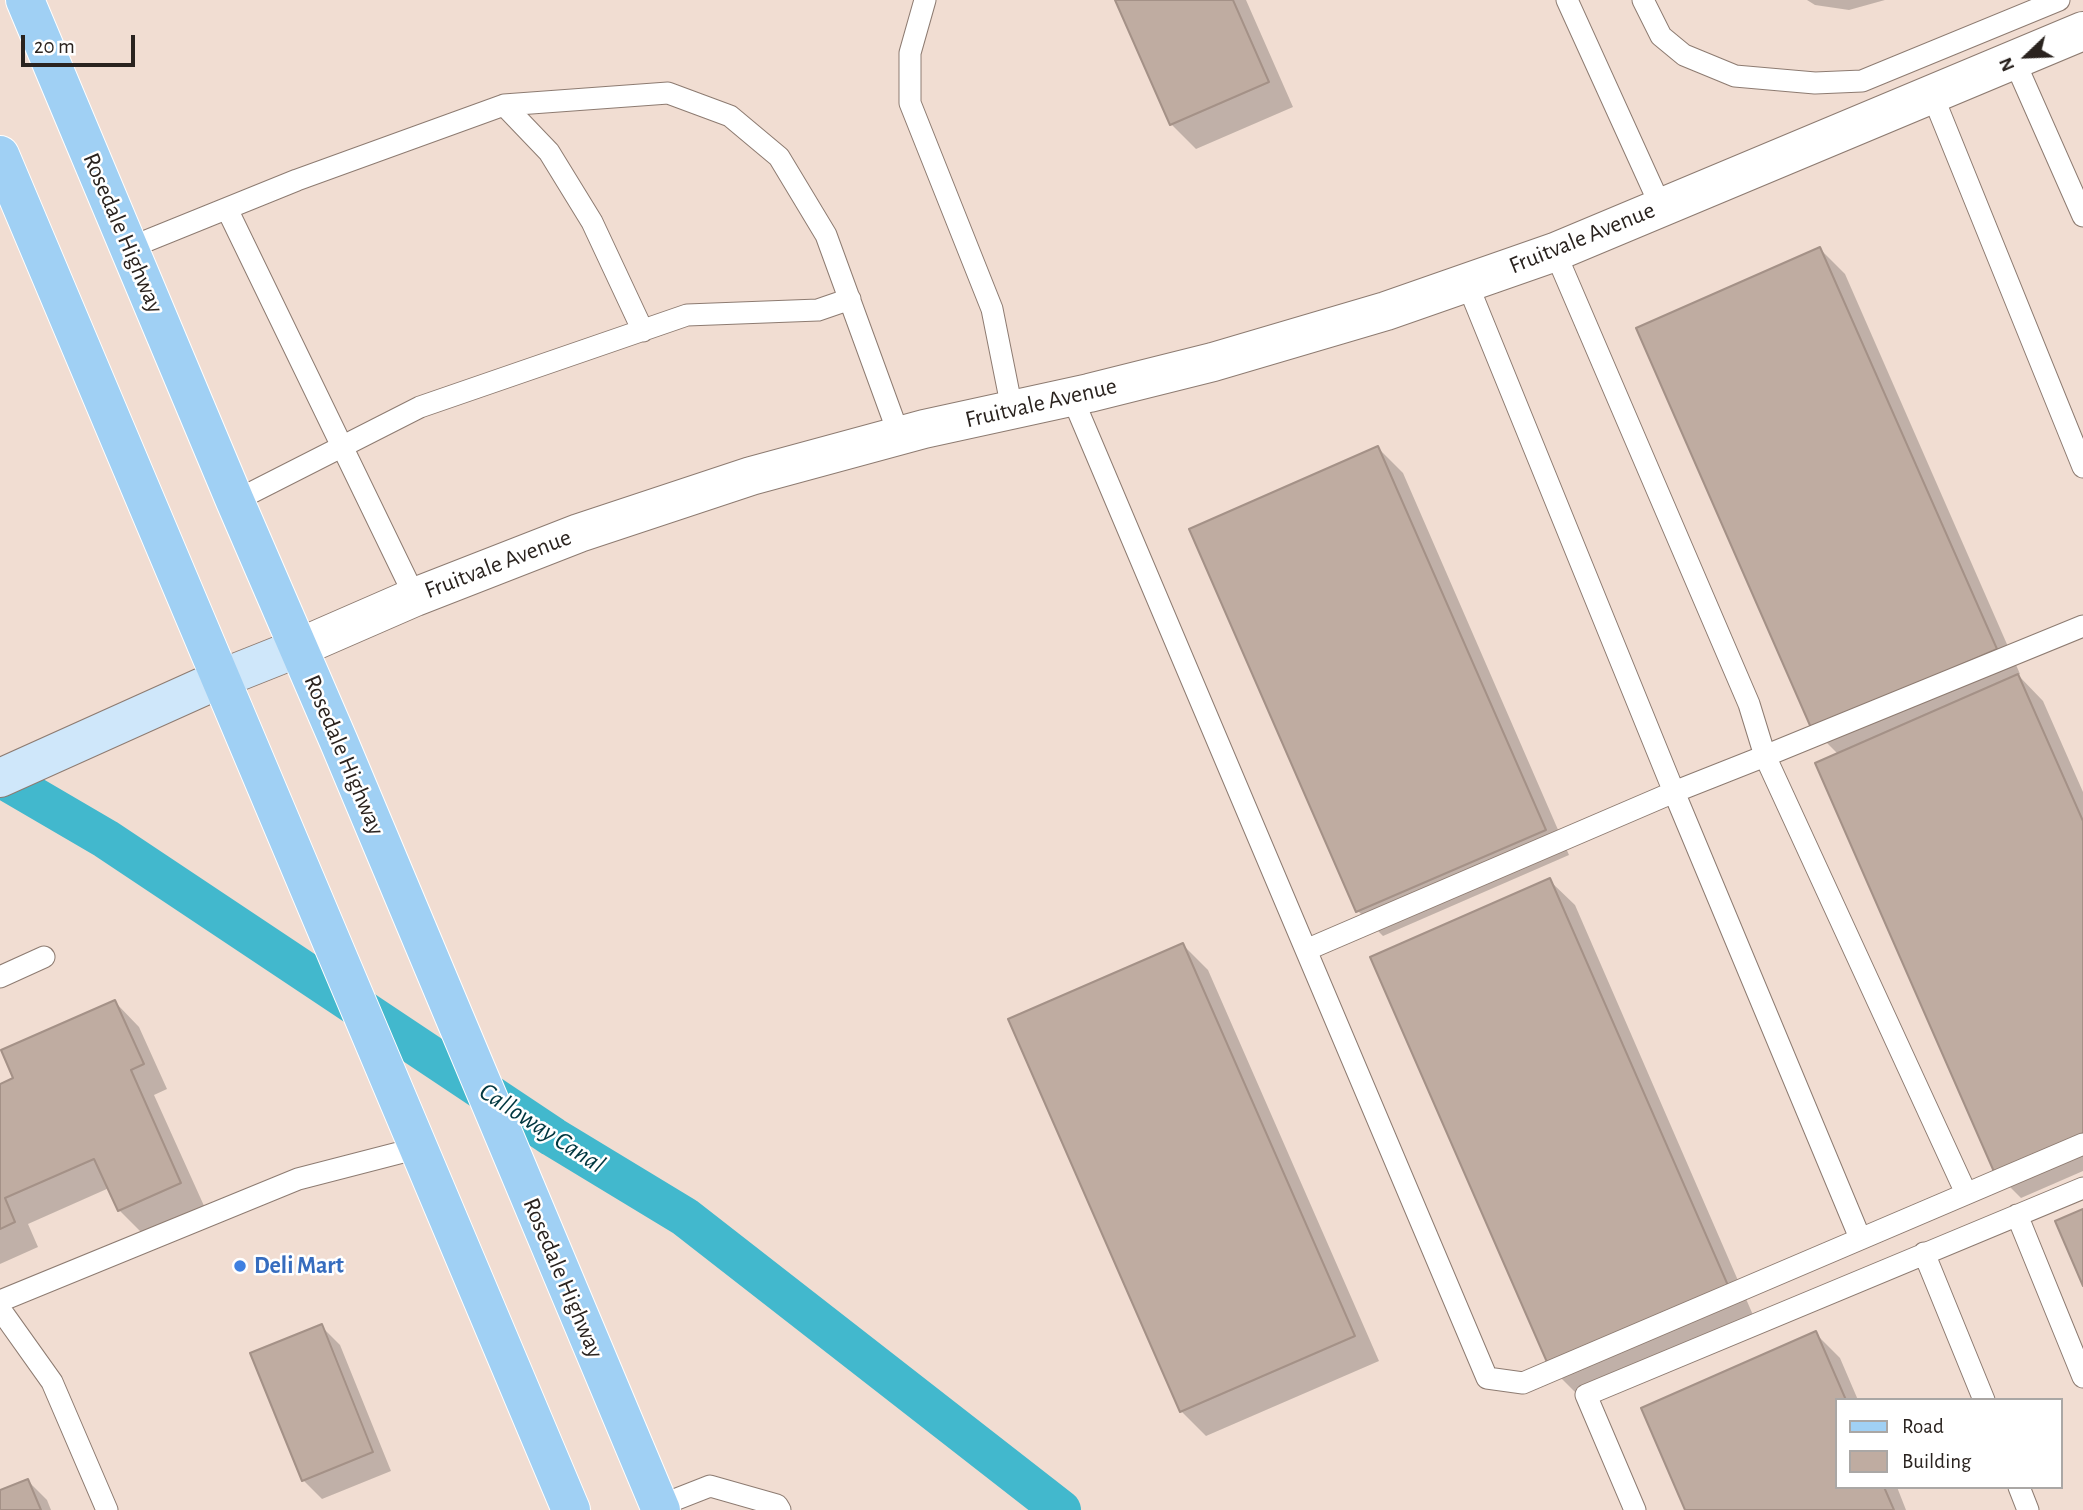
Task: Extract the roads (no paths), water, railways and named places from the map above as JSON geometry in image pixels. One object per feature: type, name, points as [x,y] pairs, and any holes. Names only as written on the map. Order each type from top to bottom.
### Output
[{"type":"main road","name":"Rosedale Highway","points":[[25,0],[660,1508]]},
{"type":"main road","points":[[0,155],[571,1510]]},
{"type":"main road","name":"Fruitvale Avenue","points":[[0,778],[298,648]]},
{"type":"street","name":"Fruitvale Avenue","points":[[298,648],[415,597],[579,533],[751,476],[899,435],[1072,397],[1213,362],[1386,311],[1555,251],[2083,31]]},
{"type":"lane","points":[[925,0],[910,53],[910,103],[992,309],[1012,409]]},
{"type":"lane","points":[[1567,0],[1661,207]]},
{"type":"lane","points":[[1643,0],[1661,36],[1684,55],[1735,76],[1815,83],[1862,82],[2059,0]]},
{"type":"lane","points":[[2014,60],[2083,216]]},
{"type":"lane","points":[[129,248],[298,180],[504,104],[667,93],[730,116],[779,157],[827,235],[899,435]]},
{"type":"lane","points":[[1932,94],[2083,467]]},
{"type":"lane","points":[[504,104],[548,152],[593,222],[643,331]]},
{"type":"lane","points":[[227,209],[415,597]]},
{"type":"lane","points":[[1555,251],[1749,704],[1765,756],[1966,1193]]},
{"type":"lane","points":[[1467,283],[1674,792],[1860,1238]]},
{"type":"lane","points":[[235,502],[420,407],[687,315],[818,310],[850,299]]},
{"type":"lane","points":[[1072,397],[1487,1378],[1522,1383],[2083,1144]]},
{"type":"lane","points":[[1306,950],[1674,792],[2083,626]]},
{"type":"lane","points":[[0,977],[44,957]]},
{"type":"lane","points":[[0,1301],[298,1179],[418,1148]]},
{"type":"lane","points":[[1635,1510],[1586,1395],[2083,1188]]},
{"type":"lane","points":[[2017,1215],[2083,1377]]},
{"type":"lane","points":[[1924,1254],[1983,1398]]},
{"type":"lane","points":[[0,1309],[52,1382],[107,1510]]},
{"type":"lane","points":[[660,1508],[710,1486],[778,1504],[780,1510]]},
{"type":"lane","points":[[2020,1489],[2028,1510]]},
{"type":"waterway","name":"Calloway Canal","points":[[0,777],[106,839],[553,1137],[685,1217],[1061,1510]]},
{"type":"place","name":"Deli Mart","points":[[240,1266]]}]
